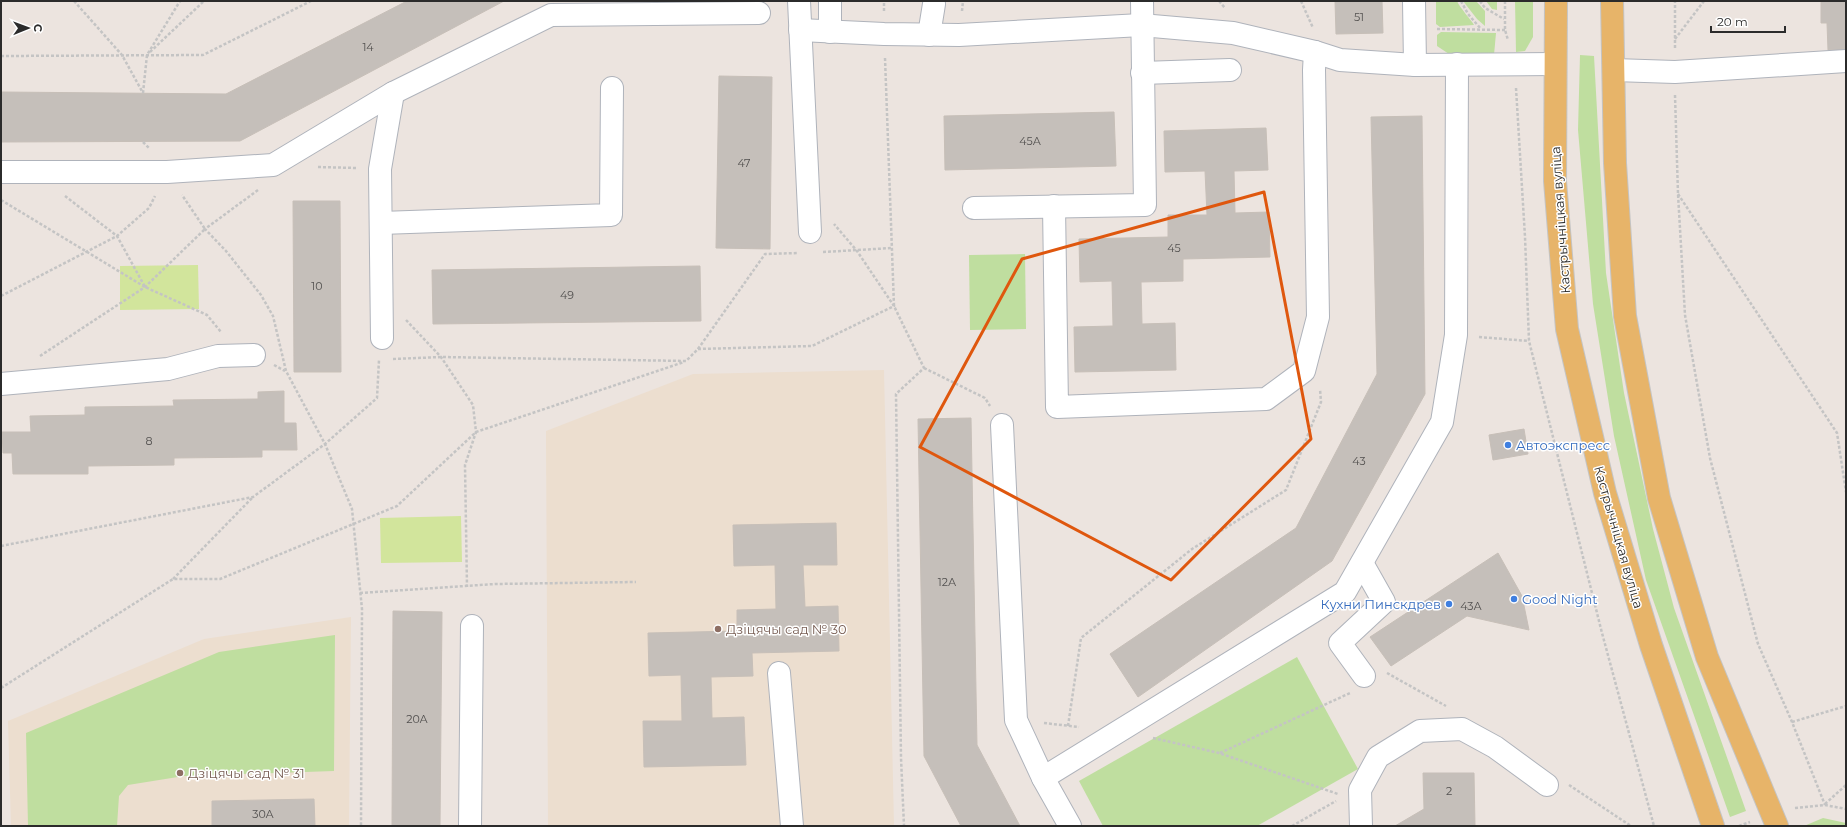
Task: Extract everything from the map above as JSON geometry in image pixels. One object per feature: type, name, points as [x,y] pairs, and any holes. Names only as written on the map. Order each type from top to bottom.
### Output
[{"type":"main road","name":"Кастрычніцкая вуліца","points":[[1556,1],[1555,181],[1567,329],[1604,493],[1651,645],[1713,826]]},
{"type":"main road","points":[[1612,1],[1615,163],[1625,316],[1659,498],[1707,657],[1777,826]]},
{"type":"street","points":[[799,1],[807,198],[810,232]]},
{"type":"street","points":[[830,1],[830,32]]},
{"type":"street","points":[[974,208],[1144,205],[1141,24],[1142,1]]},
{"type":"street","points":[[1414,1],[1415,66]]},
{"type":"street","points":[[929,35],[934,4]]},
{"type":"street","points":[[1,172],[166,172],[273,165],[394,93],[551,15],[759,14]]},
{"type":"street","points":[[800,30],[929,35],[1141,24],[1233,33],[1315,52],[1340,60],[1415,66],[1457,64],[1555,64]]},
{"type":"street","points":[[1054,206],[1057,407],[1266,399],[1304,371],[1318,318],[1314,70],[1315,52]]},
{"type":"street","points":[[1614,70],[1675,72],[1846,60]]},
{"type":"street","points":[[1043,778],[1345,592],[1362,563],[1442,422],[1456,335],[1457,64]]},
{"type":"street","points":[[1142,73],[1230,70]]},
{"type":"street","points":[[381,223],[611,215],[612,88]]},
{"type":"street","points":[[382,338],[380,169],[394,93]]},
{"type":"street","points":[[1,384],[168,369],[218,356],[254,355]]},
{"type":"street","points":[[1002,425],[1016,720],[1043,778],[1070,826]]},
{"type":"street","points":[[1362,563],[1384,602],[1340,643],[1366,681]]},
{"type":"street","points":[[470,826],[472,626]]},
{"type":"street","points":[[779,673],[792,826]]},
{"type":"street","points":[[1361,826],[1352,793],[1378,757],[1420,731],[1462,729],[1495,747],[1555,784]]},
{"type":"path","points":[[74,1],[122,55],[143,93],[147,55],[180,1]]},
{"type":"path","points":[[147,55],[204,1]]},
{"type":"path","points":[[1,56],[203,55],[311,1]]},
{"type":"path","points":[[1301,1],[1314,30]]},
{"type":"path","points":[[1461,1],[1468,14],[1481,30]]},
{"type":"path","points":[[1480,1],[1485,8],[1505,19]]},
{"type":"path","points":[[1675,1],[1678,194],[1686,315],[1710,458],[1758,644],[1792,722],[1825,804]]},
{"type":"path","points":[[1675,39],[1704,1]]},
{"type":"path","points":[[1414,29],[1504,30]]},
{"type":"path","points":[[884,55],[894,306]]},
{"type":"path","points":[[1516,103],[1525,237],[1528,341],[1602,633],[1654,826]]},
{"type":"path","points":[[34,360],[146,287],[206,229],[264,186],[273,165]]},
{"type":"path","points":[[311,166],[380,169]]},
{"type":"path","points":[[166,172],[206,229],[226,251],[248,282],[261,295],[273,316],[286,371],[325,444],[352,509],[362,610],[361,826]]},
{"type":"path","points":[[1,296],[117,236],[150,208],[166,172]]},
{"type":"path","points":[[1678,194],[1837,433],[1846,492]]},
{"type":"path","points":[[63,195],[117,236],[146,287]]},
{"type":"path","points":[[807,198],[834,224],[856,251],[894,306],[924,368],[985,398],[1002,425]]},
{"type":"path","points":[[1,200],[146,287],[207,315],[218,330],[224,334]]},
{"type":"path","points":[[818,252],[892,248]]},
{"type":"path","points":[[173,579],[220,579],[397,506],[476,432],[686,361],[698,348],[765,254],[803,253]]},
{"type":"path","points":[[382,294],[440,357],[474,405],[476,432],[465,465],[467,587]]},
{"type":"path","points":[[698,348],[812,346],[894,306]]},
{"type":"path","points":[[1456,335],[1528,341]]},
{"type":"path","points":[[254,355],[286,371]]},
{"type":"path","points":[[1,688],[173,579],[253,497],[325,444],[377,398],[379,360],[440,357],[686,361]]},
{"type":"path","points":[[904,826],[901,758],[896,394],[924,368]]},
{"type":"path","points":[[1068,726],[1081,638],[1192,548],[1286,490],[1321,402],[1320,386]]},
{"type":"path","points":[[1,546],[253,497]]},
{"type":"path","points":[[360,593],[495,584],[636,582]]},
{"type":"path","points":[[1219,753],[1366,681],[1387,673],[1450,708]]},
{"type":"path","points":[[1792,722],[1846,706]]},
{"type":"path","points":[[1016,720],[1083,727]]},
{"type":"path","points":[[1120,731],[1219,753],[1352,793]]},
{"type":"path","points":[[1555,784],[1630,826]]},
{"type":"path","points":[[1825,804],[1846,785]]},
{"type":"path","points":[[1292,826],[1352,793]]},
{"type":"path","points":[[1794,808],[1825,804],[1846,809]]},
{"type":"highlighted area","points":[[1264,192],[1311,439],[1171,580],[920,447],[1022,259]]},
{"type":"shaded area","name":"Дзіцячы сад № 30","points":[[884,370],[894,826],[548,826],[546,431],[693,374]]},
{"type":"shaded area","name":"Дзіцячы сад № 31","points":[[351,617],[349,826],[11,826],[8,721],[204,639]]},
{"type":"green space","points":[[1436,1],[1457,1],[1474,25],[1440,27],[1436,24]]},
{"type":"green space","points":[[1463,1],[1476,1],[1485,11],[1485,26],[1477,19]]},
{"type":"green space","points":[[1486,1],[1497,1],[1497,10],[1492,9]]},
{"type":"green space","points":[[1515,1],[1533,1],[1533,37],[1525,51],[1516,52]]},
{"type":"green space","points":[[1441,32],[1496,33],[1494,55],[1449,54],[1437,46],[1437,35]]},
{"type":"green space","points":[[1580,55],[1594,56],[1606,273],[1624,393],[1653,529],[1674,608],[1746,811],[1730,817],[1646,580],[1614,436],[1593,304],[1578,130]]},
{"type":"green space","points":[[1025,254],[1026,329],[970,330],[969,255]]},
{"type":"green space","points":[[198,265],[199,309],[120,310],[120,266]]},
{"type":"green space","points":[[461,516],[462,562],[381,563],[380,518]]},
{"type":"green space","name":"Дзіцячы сад № 31","points":[[335,635],[334,771],[184,776],[128,785],[119,796],[117,826],[28,826],[26,733],[219,652]]},
{"type":"green space","points":[[1297,657],[1358,769],[1257,826],[1103,826],[1079,781]]},
{"type":"green space","points":[[1823,818],[1846,823],[1846,826],[1804,826]]},
{"type":"building","points":[[407,1],[504,1],[240,141],[1,142],[1,92],[226,94]]},
{"type":"building","points":[[1335,1],[1382,1],[1383,33],[1336,34]]},
{"type":"building","points":[[1821,1],[1846,1],[1846,49],[1828,50],[1827,23],[1821,23]]},
{"type":"building","points":[[719,76],[772,77],[770,249],[716,248]]},
{"type":"building","points":[[1114,112],[1116,166],[945,170],[944,116]]},
{"type":"building","points":[[1422,116],[1425,394],[1332,561],[1138,697],[1110,654],[1296,528],[1377,374],[1371,117]]},
{"type":"building","points":[[1266,128],[1268,170],[1234,171],[1235,213],[1269,212],[1270,257],[1183,259],[1183,281],[1141,282],[1142,324],[1175,323],[1176,370],[1075,372],[1074,327],[1113,326],[1112,281],[1080,282],[1079,239],[1168,237],[1168,215],[1207,215],[1205,171],[1165,172],[1164,131]]},
{"type":"building","points":[[293,201],[340,201],[341,372],[294,372]]},
{"type":"building","points":[[700,266],[701,321],[433,324],[432,270]]},
{"type":"building","points":[[284,391],[284,423],[296,423],[297,450],[262,450],[262,457],[174,458],[174,465],[88,466],[88,474],[13,474],[12,453],[3,453],[2,432],[31,432],[30,416],[85,415],[85,407],[174,406],[173,400],[258,399],[258,392]]},
{"type":"building","points":[[971,418],[977,745],[1020,826],[961,826],[924,756],[918,419]]},
{"type":"building","name":"Автоэкспресс","points":[[1524,429],[1528,454],[1493,460],[1489,435]]},
{"type":"building","points":[[836,523],[837,565],[803,565],[805,607],[838,606],[839,651],[752,653],[753,676],[711,677],[712,718],[744,717],[746,765],[644,767],[643,721],[682,721],[681,675],[649,676],[648,633],[737,631],[737,610],[776,609],[775,565],[734,566],[733,525]]},
{"type":"building","points":[[1498,553],[1522,596],[1529,630],[1467,616],[1391,666],[1370,637]]},
{"type":"building","points":[[393,611],[442,612],[440,826],[392,826]]},
{"type":"building","points":[[1423,773],[1474,773],[1475,826],[1395,826],[1424,809]]},
{"type":"building","points":[[314,799],[315,826],[212,826],[212,801]]},
{"type":"place","name":"Автоэкспресс","points":[[1508,445]]},
{"type":"place","name":"Good Night","points":[[1514,599]]},
{"type":"place","name":"Кухни Пинскдрев","points":[[1449,604]]},
{"type":"place","name":"Дзіцячы сад № 30","points":[[718,629]]},
{"type":"place","name":"Дзіцячы сад № 31","points":[[180,773]]}]
